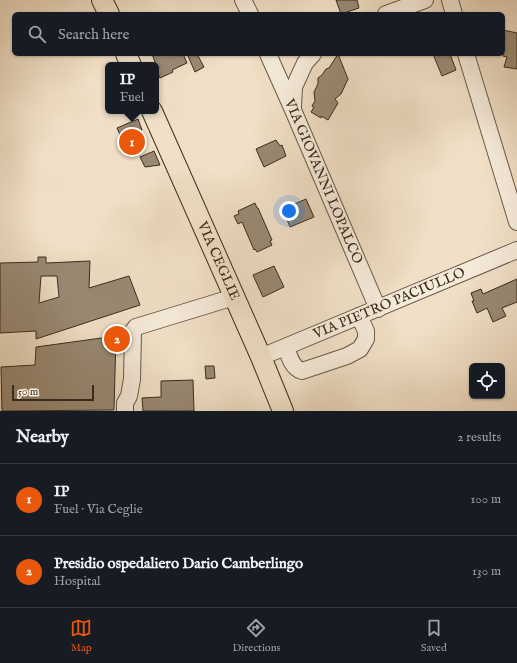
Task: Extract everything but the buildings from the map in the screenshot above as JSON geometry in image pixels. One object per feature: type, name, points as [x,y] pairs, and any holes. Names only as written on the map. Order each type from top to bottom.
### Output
[{"type":"main road","points":[[102,0],[108,12]]},
{"type":"main road","name":"VIA CEGLIE","points":[[153,114],[261,357],[283,411]]},
{"type":"street","points":[[243,0],[249,12]]},
{"type":"street","points":[[392,12],[425,0]]},
{"type":"street","points":[[450,0],[453,12]]},
{"type":"street","name":"VIA GIOVANNI LOPALCO","points":[[269,56],[378,308]]},
{"type":"street","points":[[293,110],[294,87],[305,63],[311,56]]},
{"type":"street","points":[[467,56],[517,222]]},
{"type":"street","name":"VIA PIETRO PACIULLO","points":[[261,357],[517,250]]},
{"type":"street","points":[[125,411],[125,402],[129,396],[132,379],[133,331],[136,327],[234,297]]},
{"type":"street","points":[[286,347],[292,364],[297,369],[302,371],[347,356],[360,350],[366,340],[366,331],[359,316]]},
{"type":"place","name":"IP","points":[[132,142]]},
{"type":"place","name":"Presidio ospedaliero Dario Camberlingo","points":[[117,339]]}]
